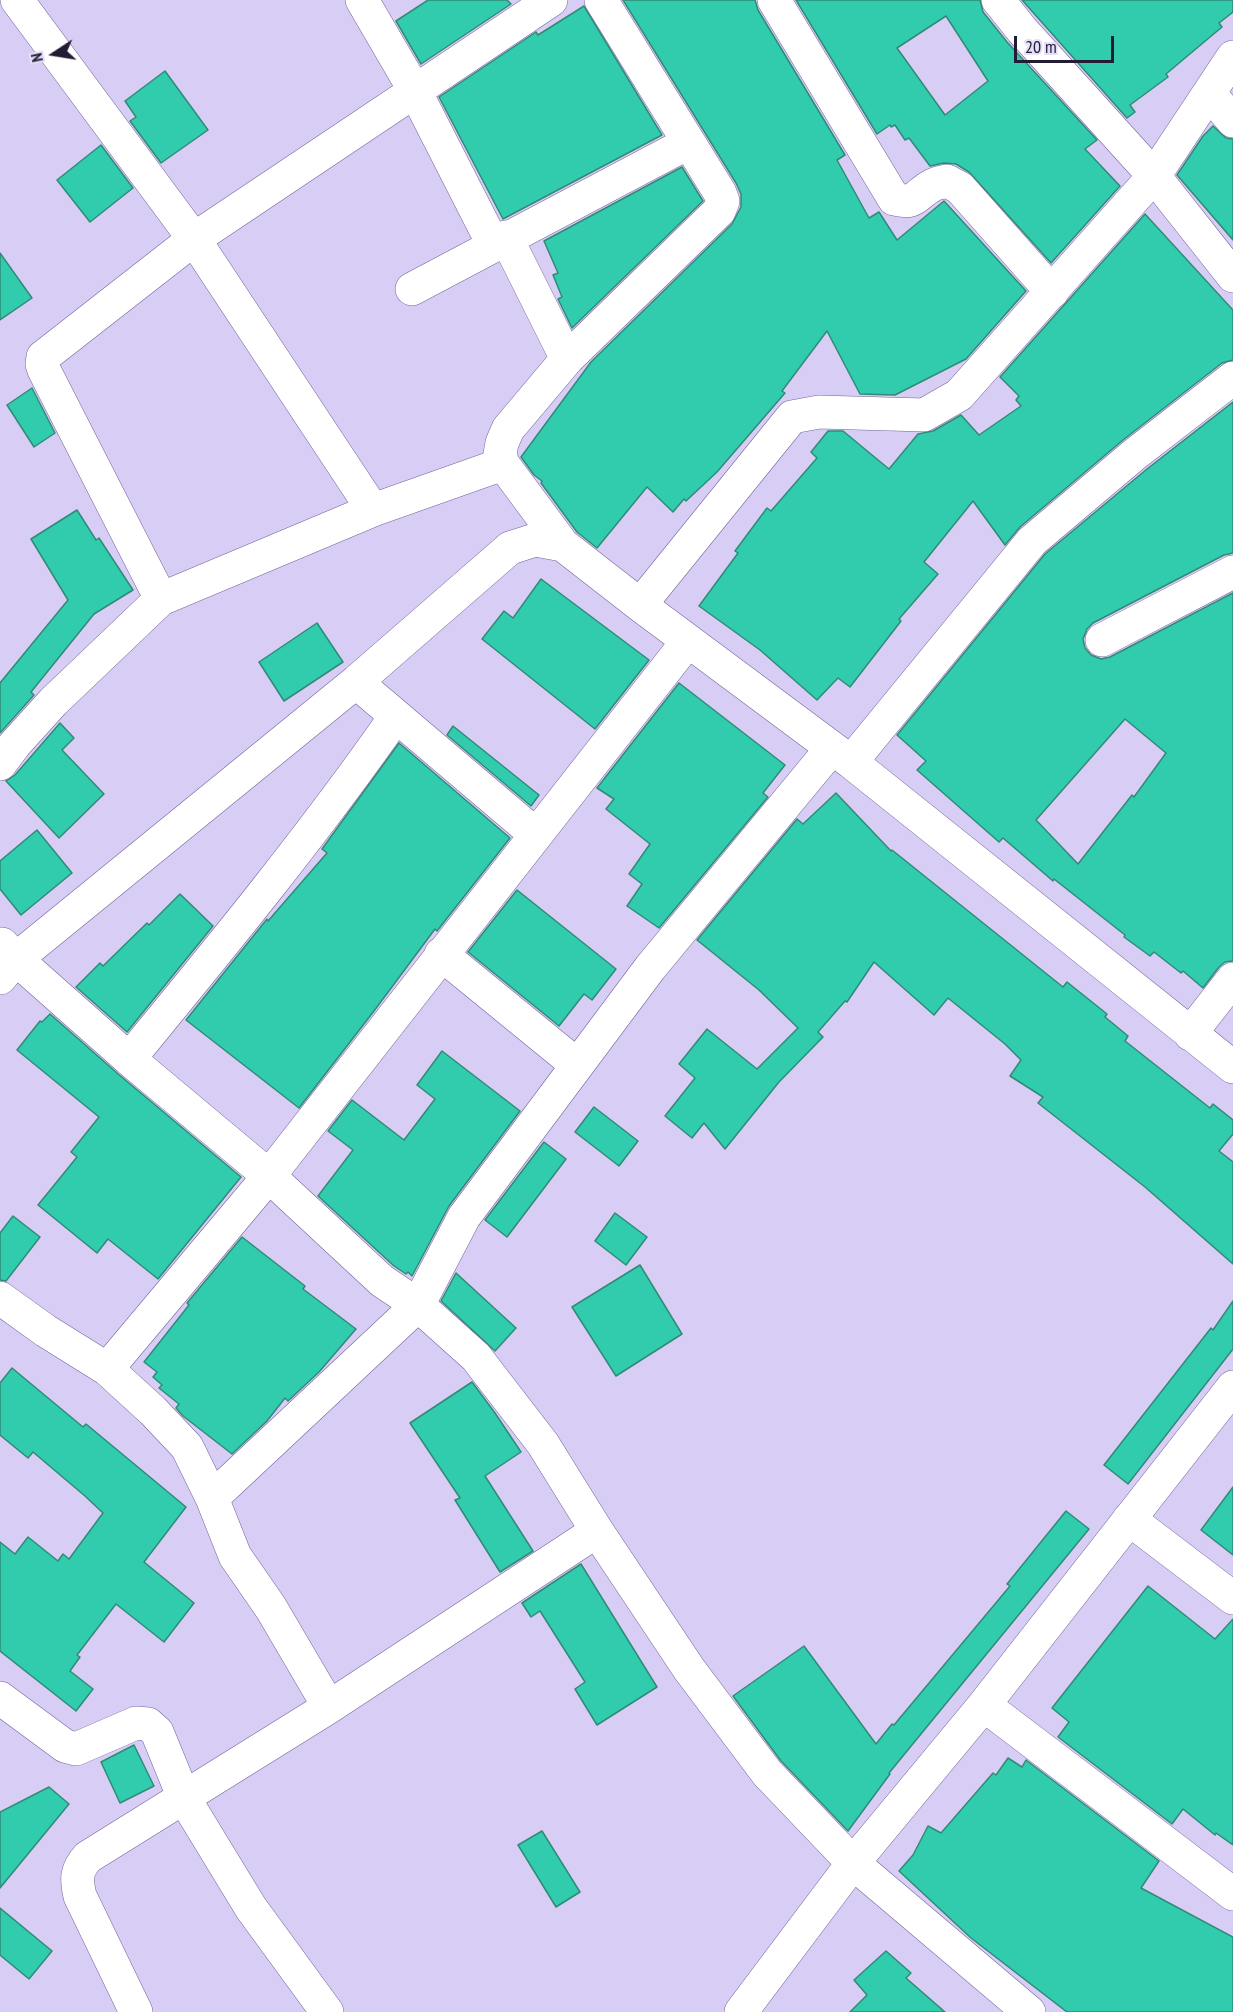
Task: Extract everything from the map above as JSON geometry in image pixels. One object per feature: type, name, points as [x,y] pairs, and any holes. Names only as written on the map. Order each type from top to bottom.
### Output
[{"type":"street","points":[[17,0],[194,239],[373,510]]},
{"type":"street","points":[[362,0],[567,359]]},
{"type":"street","points":[[161,599],[42,364],[44,357],[194,239],[551,0]]},
{"type":"street","points":[[600,0],[723,201],[720,211],[567,359],[508,429],[500,454],[503,464],[563,544],[640,605],[842,755],[1233,1067]]},
{"type":"street","points":[[774,0],[894,199],[914,200],[933,185],[947,181],[960,188],[1052,292]]},
{"type":"street","points":[[998,0],[1022,30],[1154,176],[1233,276]]},
{"type":"street","points":[[640,605],[792,417],[819,412],[924,415],[959,395],[1154,176],[1233,57]]},
{"type":"street","points":[[1209,93],[1233,121]]},
{"type":"street","points":[[412,288],[688,143]]},
{"type":"street","points":[[212,1498],[418,1305],[464,1217],[650,968],[1032,541],[1135,454],[1233,378]]},
{"type":"street","points":[[0,764],[53,702],[161,599],[373,510],[503,464]]},
{"type":"street","points":[[563,544],[535,540],[510,548],[357,682],[5,960],[129,1059],[268,1176],[382,1281],[418,1305],[476,1357],[543,1444],[597,1531],[689,1669],[766,1773],[853,1863],[1029,2012]]},
{"type":"street","points":[[1102,640],[1233,572]]},
{"type":"street","points":[[107,1369],[268,1176],[688,641]]},
{"type":"street","points":[[357,682],[536,834]]},
{"type":"street","points":[[129,1059],[279,875],[396,716]]},
{"type":"street","points":[[441,954],[577,1065]]},
{"type":"street","points":[[1190,1034],[1233,979]]},
{"type":"street","points":[[0,1298],[46,1331],[107,1369],[153,1411],[187,1448],[212,1498],[236,1556],[271,1608],[329,1707]]},
{"type":"street","points":[[741,2012],[853,1863],[984,1705],[1233,1387]]},
{"type":"street","points":[[1129,1519],[1233,1598]]},
{"type":"street","points":[[136,2012],[80,1896],[76,1878],[80,1866],[88,1857],[329,1707],[597,1531]]},
{"type":"street","points":[[0,1698],[65,1746],[76,1749],[136,1723],[148,1724],[157,1732],[184,1798],[251,1908],[327,2012]]},
{"type":"street","points":[[984,1705],[1233,1894]]},
{"type":"building","points":[[428,0],[507,0],[511,4],[421,64],[396,21]]},
{"type":"building","points":[[623,0],[755,0],[758,10],[845,155],[837,160],[869,218],[879,212],[897,240],[944,201],[1026,291],[966,359],[895,395],[860,394],[827,331],[782,391],[785,393],[717,472],[686,501],[684,499],[673,512],[647,487],[597,548],[577,532],[541,483],[542,481],[534,475],[521,457],[591,362],[732,224],[741,207],[741,194],[736,183]]},
{"type":"building","points":[[796,0],[980,0],[983,12],[1007,42],[1097,140],[1085,149],[1120,186],[1051,263],[969,172],[956,164],[944,163],[930,166],[909,138],[905,140],[895,125],[891,127],[890,125],[877,134]],"holes":[[[946,16],[988,81],[945,115],[897,48]]]},
{"type":"building","points":[[1022,0],[1233,0],[1233,12],[1219,23],[1222,27],[1166,74],[1168,77],[1130,105],[1135,112],[1127,118]]},
{"type":"building","points":[[584,6],[662,135],[503,219],[439,97],[536,32],[538,35]]},
{"type":"building","points":[[165,71],[208,130],[161,163],[130,121],[136,117],[125,101]]},
{"type":"building","points":[[1213,126],[1226,138],[1233,139],[1233,240],[1177,175],[1203,136]]},
{"type":"building","points":[[101,145],[133,188],[90,222],[57,180]]},
{"type":"building","points":[[682,167],[703,201],[572,328],[558,299],[562,297],[553,275],[558,273],[544,241]]},
{"type":"building","points":[[1145,214],[1233,310],[1233,360],[1222,363],[1123,440],[1020,527],[1005,545],[973,501],[924,562],[938,574],[899,619],[901,621],[850,687],[838,678],[817,700],[760,650],[699,606],[738,553],[735,551],[767,508],[771,511],[817,458],[811,452],[828,431],[843,431],[889,469],[918,434],[933,431],[961,415],[979,435],[1021,406],[1016,400],[1019,396],[1000,377]]},
{"type":"building","points":[[0,253],[32,298],[0,320]]},
{"type":"building","points":[[32,388],[55,433],[34,447],[7,405]]},
{"type":"building","points":[[1233,402],[1233,553],[1224,555],[1093,623],[1087,629],[1083,639],[1085,648],[1091,655],[1101,659],[1110,657],[1233,593],[1233,961],[1225,962],[1219,967],[1203,988],[1183,971],[1181,973],[1154,952],[1150,956],[1124,937],[1125,935],[1054,879],[1053,881],[1003,838],[999,842],[917,770],[926,761],[897,735],[1045,554],[1147,469]],"holes":[[[1125,719],[1166,753],[1134,797],[1132,795],[1078,864],[1036,820]]]},
{"type":"building","points":[[77,510],[96,540],[99,538],[133,590],[94,614],[31,692],[34,695],[0,733],[0,683],[68,600],[31,539]]},
{"type":"building","points":[[541,579],[649,660],[595,729],[482,639],[504,611],[513,618]]},
{"type":"building","points":[[317,623],[343,662],[284,701],[259,662]]},
{"type":"building","points":[[679,683],[785,765],[763,793],[768,797],[659,928],[627,906],[642,884],[629,874],[650,844],[606,809],[614,799],[597,788]]},
{"type":"building","points":[[60,723],[74,738],[62,750],[104,794],[59,838],[6,781],[15,775]]},
{"type":"building","points":[[453,726],[539,795],[531,806],[447,735]]},
{"type":"building","points":[[399,743],[510,838],[437,931],[435,929],[299,1108],[186,1020],[267,919],[268,921],[327,853],[322,849]]},
{"type":"building","points":[[836,793],[891,851],[1063,987],[1067,982],[1107,1014],[1105,1017],[1128,1036],[1125,1041],[1210,1108],[1213,1104],[1233,1120],[1233,1134],[1219,1151],[1233,1162],[1233,1264],[1145,1187],[1038,1103],[1043,1097],[1010,1076],[1021,1060],[1005,1044],[948,998],[934,1015],[874,962],[847,1002],[845,1001],[818,1032],[823,1037],[779,1082],[725,1149],[704,1123],[692,1138],[665,1116],[695,1078],[679,1064],[707,1029],[757,1069],[798,1028],[759,990],[697,940],[797,819],[803,824]]},
{"type":"building","points":[[37,830],[72,873],[21,915],[0,889],[0,861]]},
{"type":"building","points":[[517,890],[616,969],[592,1000],[584,994],[559,1026],[468,952]]},
{"type":"building","points":[[180,894],[213,926],[127,1032],[76,987],[100,963],[103,966],[147,923],[149,925]]},
{"type":"building","points":[[50,1014],[241,1177],[158,1279],[108,1239],[97,1253],[38,1205],[77,1157],[71,1152],[99,1117],[17,1050],[40,1021],[42,1022]]},
{"type":"building","points":[[442,1051],[520,1111],[449,1206],[412,1276],[394,1266],[318,1196],[353,1150],[328,1131],[352,1100],[404,1140],[435,1099],[417,1085]]},
{"type":"building","points":[[594,1107],[638,1141],[619,1166],[575,1132]]},
{"type":"building","points":[[544,1142],[566,1159],[507,1237],[485,1220]]},
{"type":"building","points":[[615,1213],[647,1237],[626,1265],[595,1241]]},
{"type":"building","points":[[13,1216],[40,1237],[6,1281],[0,1280],[0,1233]]},
{"type":"building","points":[[242,1237],[305,1286],[303,1289],[356,1329],[319,1372],[288,1401],[285,1398],[267,1421],[232,1454],[183,1416],[176,1408],[179,1404],[159,1388],[162,1385],[153,1377],[157,1372],[144,1362],[189,1305],[187,1303]]},
{"type":"building","points":[[640,1265],[682,1334],[616,1376],[572,1307]]},
{"type":"building","points":[[456,1273],[516,1328],[495,1351],[441,1301]]},
{"type":"building","points":[[1233,1301],[1233,1349],[1128,1484],[1104,1465],[1211,1328],[1213,1330]]},
{"type":"building","points":[[12,1368],[83,1427],[86,1424],[186,1507],[144,1562],[194,1603],[164,1642],[116,1604],[77,1655],[80,1657],[70,1671],[93,1689],[76,1711],[0,1651],[0,1542],[15,1554],[28,1537],[58,1561],[63,1554],[69,1559],[103,1513],[33,1452],[28,1458],[0,1435],[0,1383]]},
{"type":"building","points":[[472,1382],[521,1452],[485,1476],[533,1551],[500,1572],[455,1500],[460,1498],[410,1423]]},
{"type":"building","points":[[1233,1487],[1233,1555],[1201,1530]]},
{"type":"building","points":[[1066,1511],[1089,1529],[889,1773],[848,1831],[781,1761],[733,1696],[804,1646],[876,1744],[1010,1586],[1007,1584]]},
{"type":"building","points":[[581,1564],[657,1687],[597,1725],[575,1689],[585,1682],[540,1611],[531,1617],[522,1603]]},
{"type":"building","points":[[1148,1586],[1215,1639],[1233,1619],[1233,1845],[1216,1833],[1215,1835],[1183,1809],[1172,1824],[1058,1737],[1069,1722],[1052,1708]]},
{"type":"building","points":[[134,1745],[154,1786],[120,1803],[101,1762]]},
{"type":"building","points":[[1008,1758],[1022,1767],[1026,1760],[1159,1861],[1141,1888],[1233,1937],[1233,2012],[1067,2012],[971,1938],[899,1871],[913,1855],[928,1826],[941,1833],[993,1773],[996,1775]]},
{"type":"building","points":[[49,1787],[69,1804],[0,1888],[0,1812]]},
{"type":"building","points":[[542,1831],[580,1892],[556,1907],[518,1845]]},
{"type":"building","points":[[0,1908],[52,1951],[29,1979],[0,1955]]},
{"type":"building","points":[[886,1951],[911,1973],[906,1978],[945,2012],[850,2012],[867,1995],[854,1980]]}]
